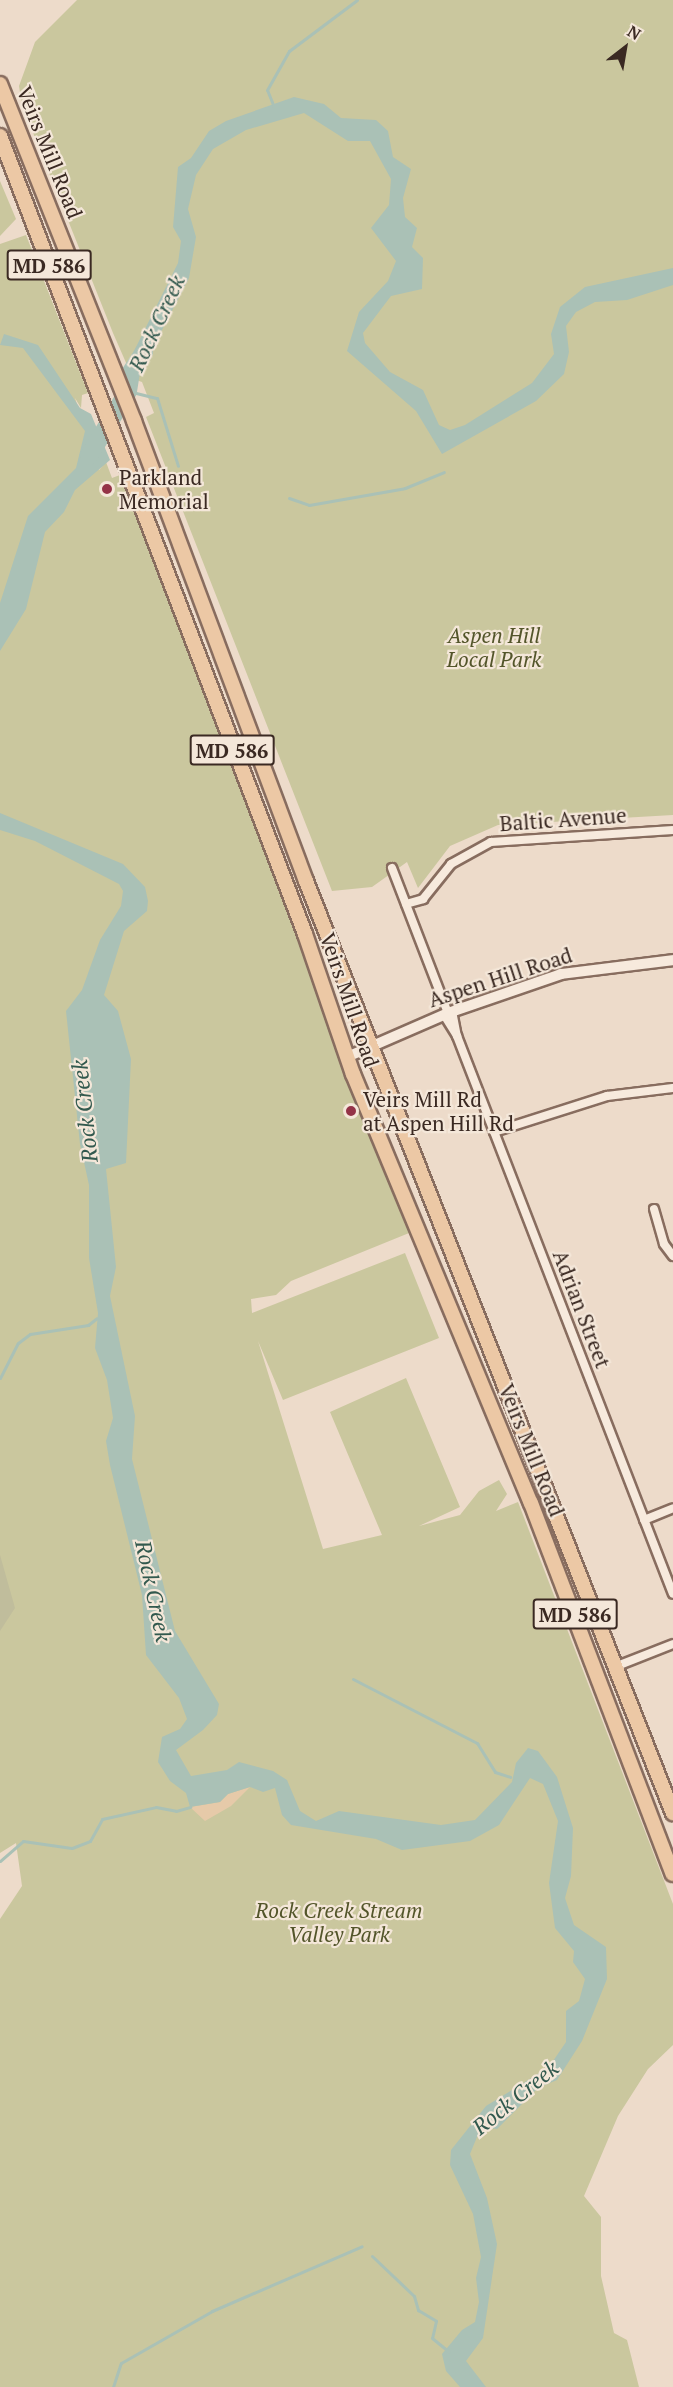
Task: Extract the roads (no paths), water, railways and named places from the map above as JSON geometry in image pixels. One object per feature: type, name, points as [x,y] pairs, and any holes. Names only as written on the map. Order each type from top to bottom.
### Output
[{"type":"main road","name":"Veirs Mill Road","points":[[0,84],[134,421],[306,881],[375,1046],[673,1813]]},
{"type":"main road","name":"Veirs Mill Road","points":[[0,136],[305,934],[347,1057],[618,1726],[673,1874]]},
{"type":"main road","points":[[618,1726],[638,1720]]},
{"type":"street","name":"Baltic Avenue","points":[[406,904],[423,899],[451,864],[491,842],[673,830]]},
{"type":"street","name":"Adrian Street","points":[[392,868],[673,1594]]},
{"type":"street","name":"Aspen Hill Road","points":[[347,1057],[448,1013],[561,974],[673,960]]},
{"type":"street","points":[[494,1132],[607,1096],[673,1089]]},
{"type":"street","points":[[654,1209],[664,1244],[673,1256]]},
{"type":"street","points":[[644,1520],[673,1508]]},
{"type":"street","points":[[617,1666],[673,1644]]},
{"type":"water","points":[[294,97],[324,104],[341,118],[376,120],[388,131],[393,157],[411,169],[403,198],[405,217],[417,228],[412,247],[423,258],[422,289],[391,296],[363,333],[365,343],[390,372],[423,390],[439,425],[450,430],[465,425],[532,383],[554,354],[551,334],[560,307],[585,287],[673,268],[673,285],[627,300],[595,302],[576,312],[566,326],[569,352],[564,374],[536,401],[442,454],[416,411],[347,351],[359,312],[388,281],[396,261],[371,228],[389,205],[391,179],[370,141],[348,141],[304,113],[246,130],[213,149],[196,175],[188,209],[196,237],[189,278],[136,380],[127,365],[178,263],[181,241],[173,227],[178,167],[191,158],[209,131],[226,121]]},
{"type":"water","points":[[4,334],[38,345],[80,408],[91,414],[110,460],[75,490],[64,512],[45,532],[26,609],[0,651],[0,603],[28,516],[76,468],[85,431],[23,348],[0,345]]},
{"type":"water","points":[[0,813],[123,864],[145,887],[148,901],[147,911],[124,931],[104,995],[118,1011],[131,1059],[126,1163],[106,1169],[116,1267],[110,1296],[135,1416],[132,1459],[175,1631],[219,1704],[217,1715],[203,1730],[176,1750],[191,1776],[227,1770],[239,1762],[273,1771],[287,1780],[300,1811],[316,1821],[339,1811],[441,1825],[475,1820],[512,1782],[516,1763],[528,1748],[538,1751],[557,1777],[573,1828],[571,1876],[565,1898],[574,1925],[606,1947],[607,1979],[582,2041],[557,2080],[538,2088],[497,2129],[489,2128],[477,2137],[470,2154],[487,2198],[497,2244],[483,2338],[466,2361],[486,2387],[460,2387],[446,2371],[442,2354],[462,2330],[475,2322],[479,2302],[476,2278],[481,2257],[473,2214],[450,2165],[451,2150],[486,2106],[549,2067],[566,2042],[566,2011],[579,2001],[585,1979],[573,1962],[574,1951],[555,1928],[549,1883],[558,1821],[543,1784],[530,1778],[499,1825],[470,1841],[402,1850],[376,1839],[291,1825],[282,1815],[275,1788],[263,1792],[250,1787],[228,1794],[220,1802],[190,1807],[186,1793],[170,1781],[158,1762],[162,1737],[180,1729],[187,1719],[179,1698],[146,1655],[142,1595],[110,1465],[106,1441],[113,1418],[107,1380],[95,1348],[98,1313],[89,1258],[89,1185],[80,1144],[66,1011],[82,990],[100,940],[121,906],[123,891],[119,884],[35,841],[0,830]]},
{"type":"waterway","points":[[274,107],[267,90],[289,51],[357,0]]},
{"type":"waterway","name":"Rock Creek","points":[[89,456],[128,391],[131,372],[144,352]]},
{"type":"waterway","points":[[128,391],[157,398],[178,466]]},
{"type":"waterway","points":[[289,498],[309,505],[405,488],[444,472]]},
{"type":"waterway","points":[[0,1378],[18,1343],[30,1334],[88,1325],[97,1318]]},
{"type":"waterway","points":[[353,1679],[477,1743],[495,1772],[510,1777]]},
{"type":"waterway","points":[[0,1861],[23,1841],[72,1848],[90,1841],[102,1819],[156,1807],[176,1811],[190,1807]]},
{"type":"waterway","points":[[113,2387],[121,2363],[212,2311],[362,2246]]},
{"type":"waterway","points":[[372,2256],[414,2296],[418,2310],[436,2321],[432,2338],[448,2351]]},
{"type":"place","name":"Parkland Memorial","points":[[107,489]]},
{"type":"place","name":"Veirs Mill Rd at Aspen Hill Rd","points":[[351,1111]]},
{"type":"park label","name":"Aspen Hill Local Park","points":[[494,647]]},
{"type":"park label","name":"Rock Creek Stream Valley Park","points":[[339,1922]]}]
